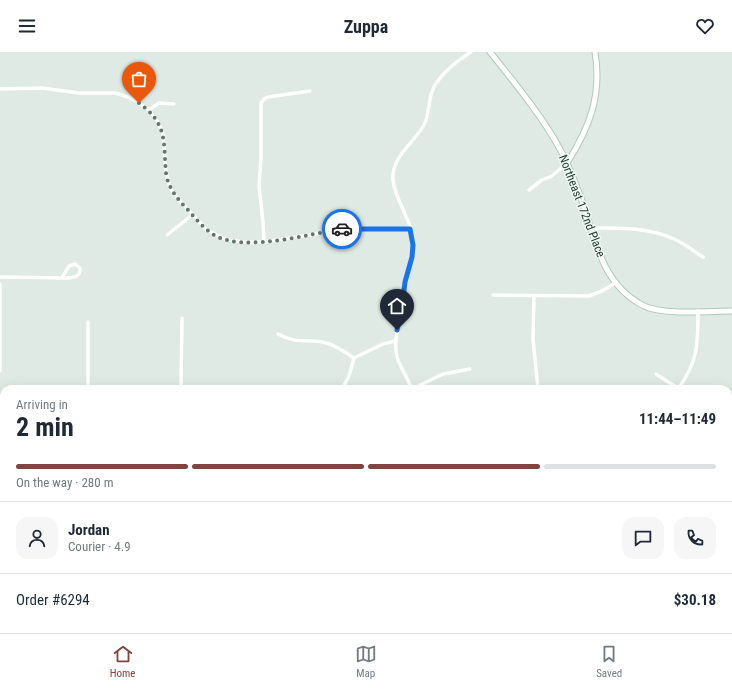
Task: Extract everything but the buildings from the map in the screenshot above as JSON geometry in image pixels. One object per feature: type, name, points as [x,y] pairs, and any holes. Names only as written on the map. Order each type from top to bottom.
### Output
[{"type":"street","points":[[410,385],[397,357],[396,342],[405,282],[412,257],[413,245],[406,214],[395,189],[393,180],[395,166],[401,155],[424,125],[435,84],[452,66],[471,52]]},
{"type":"street","name":"Northeast 172nd Place","points":[[490,52],[544,124],[560,149],[581,198],[599,253],[615,283]]},
{"type":"street","points":[[528,190],[542,180],[552,176],[567,163],[579,143],[593,108],[597,86],[595,52]]},
{"type":"street","points":[[0,89],[42,88],[79,93],[115,93],[128,97],[149,110],[158,122],[163,133],[166,172],[170,188],[192,215],[207,230],[227,240],[264,242],[347,229],[410,229]]},
{"type":"street","points":[[264,242],[259,186],[261,158],[261,103],[268,97],[310,91]]},
{"type":"street","points":[[149,110],[160,103],[174,104]]},
{"type":"street","points":[[167,235],[192,215]]},
{"type":"street","points":[[591,228],[618,228],[645,230],[659,233],[675,239],[703,257]]},
{"type":"street","points":[[0,277],[62,278],[75,278],[79,275],[80,268],[75,264],[72,264],[69,266],[62,278]]},
{"type":"street","points":[[493,295],[589,296],[602,292],[615,283],[634,300],[644,306],[663,311],[732,311]]},
{"type":"street","points":[[0,284],[0,371]]},
{"type":"street","points":[[534,296],[533,339],[538,385]]},
{"type":"street","points":[[681,385],[688,374],[695,355],[698,341],[698,312]]},
{"type":"street","points":[[181,385],[182,318]]},
{"type":"street","points":[[88,322],[88,385]]},
{"type":"street","points":[[278,334],[294,341],[316,341],[327,343],[354,358]]},
{"type":"street","points":[[344,385],[349,376],[354,358],[383,344],[396,342]]},
{"type":"street","points":[[420,385],[443,374],[470,369]]},
{"type":"street","points":[[656,374],[673,385]]},
{"type":"way so far","points":[[139,103],[149,110],[158,122],[163,133],[166,172],[170,188],[192,215],[207,230],[216,236],[227,240],[264,242],[342,229]]},
{"type":"route","points":[[342,229],[410,229],[413,245],[412,257],[405,282],[397,330]]}]
